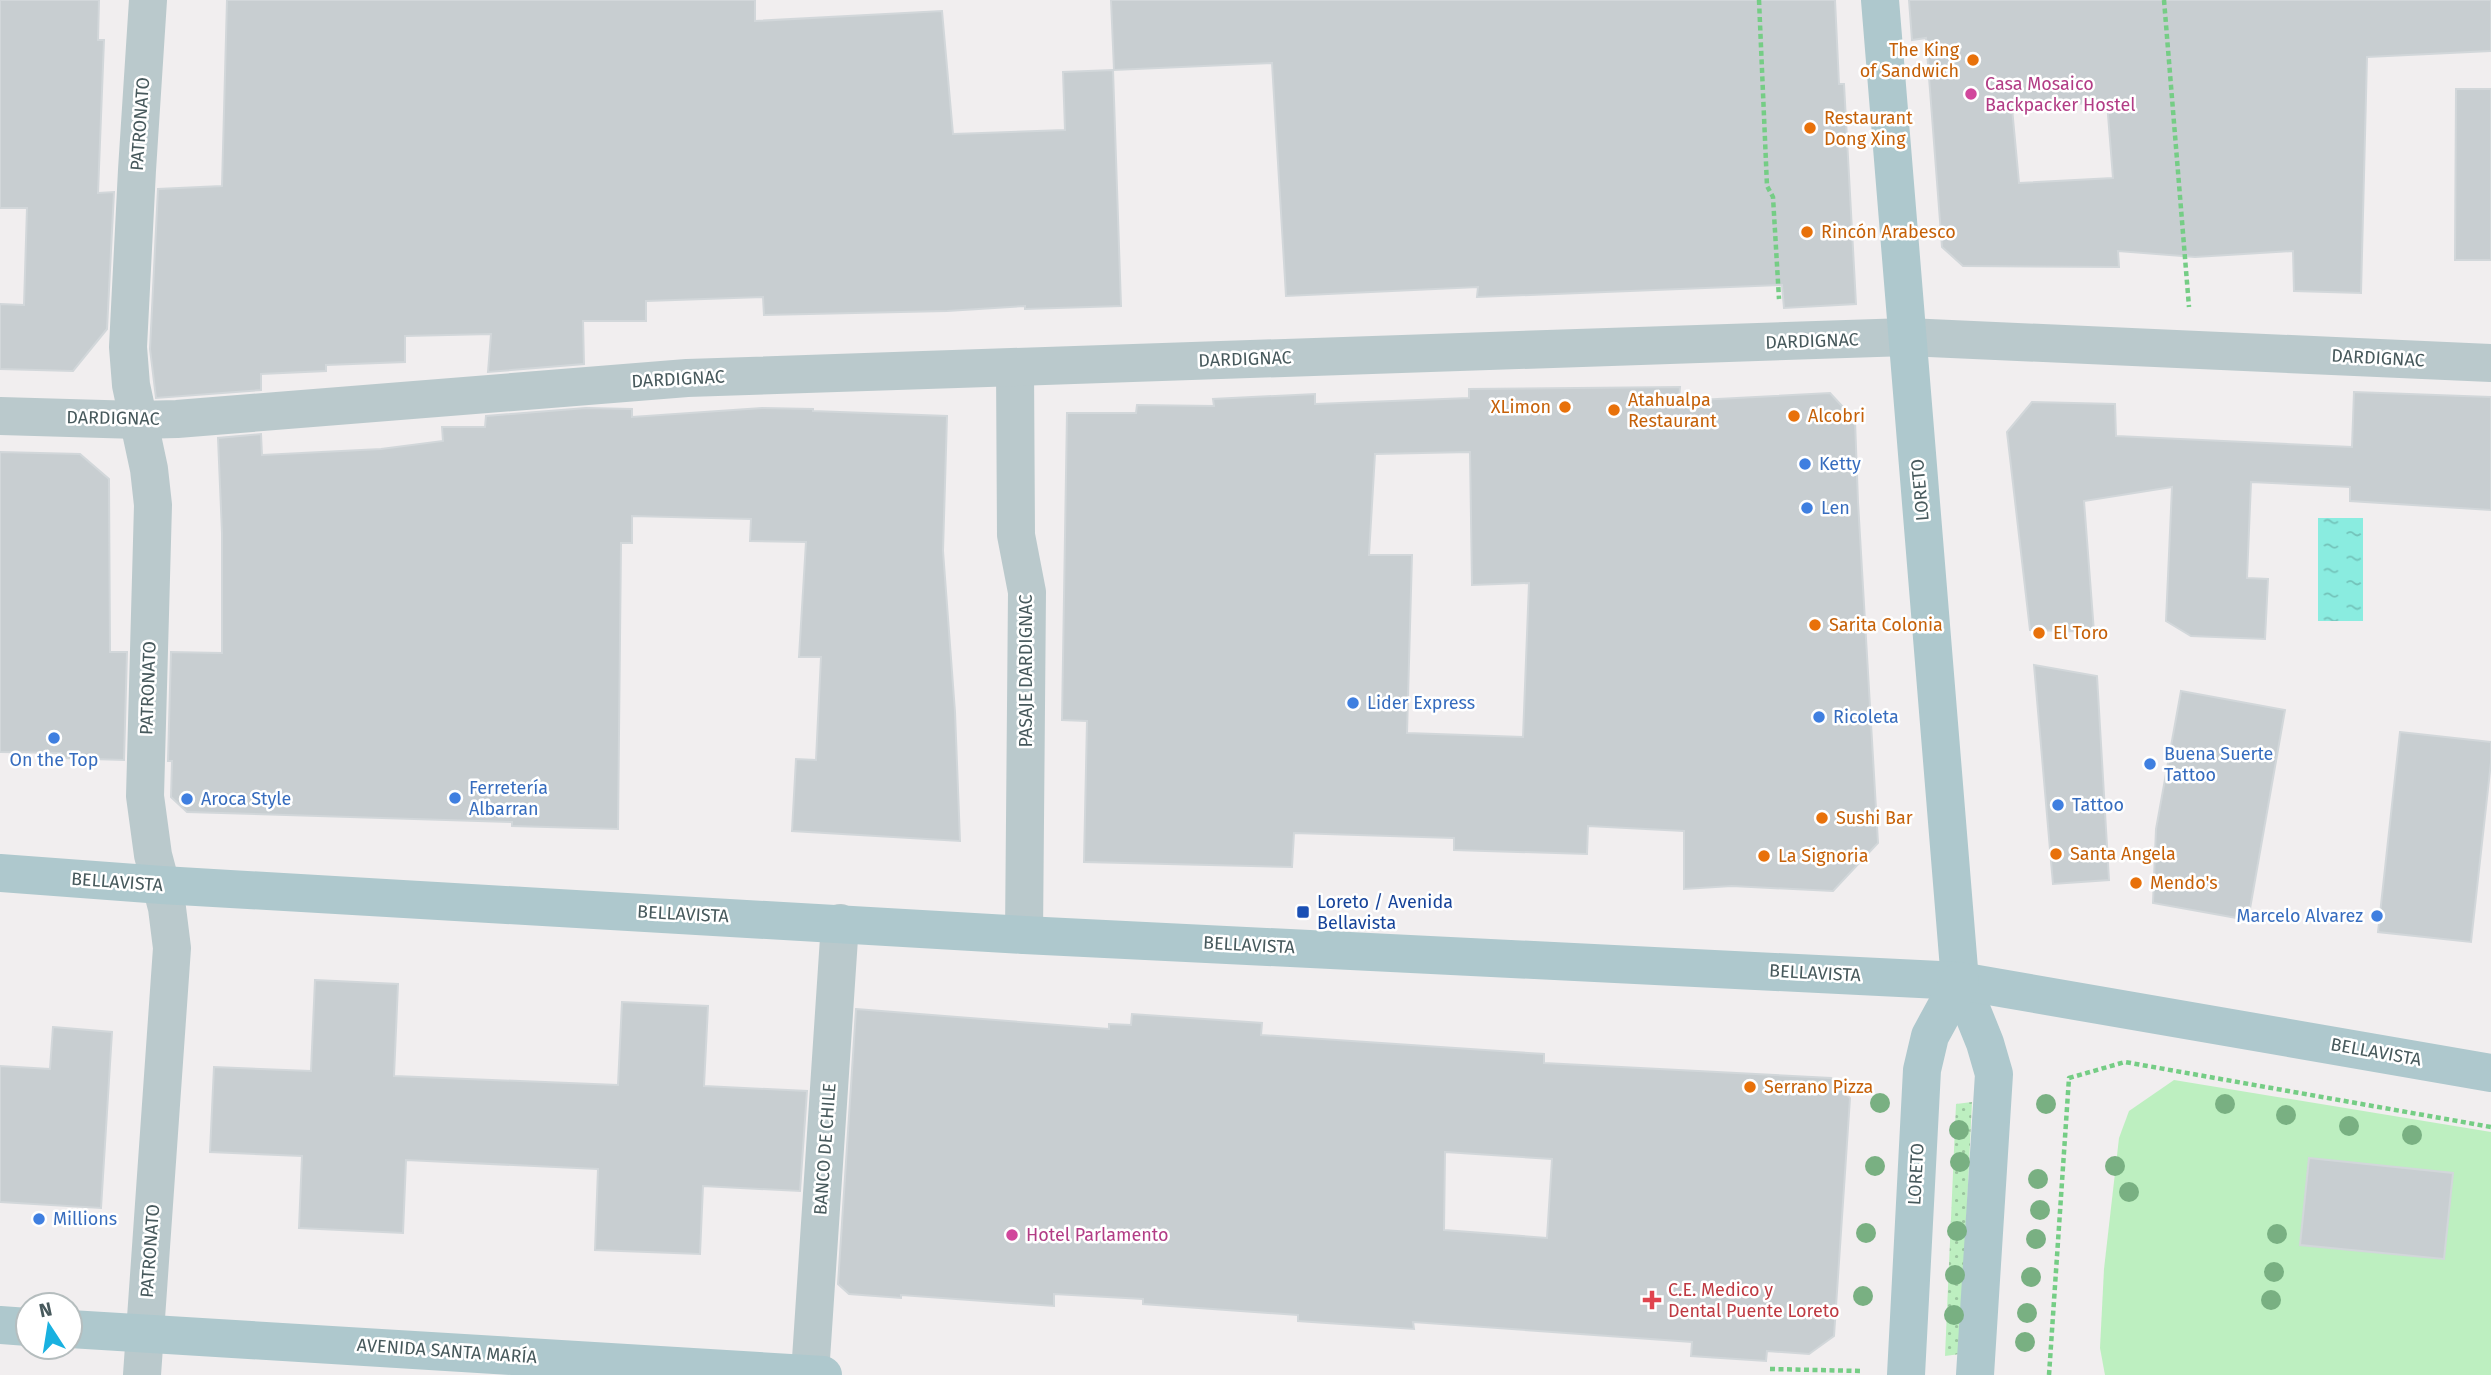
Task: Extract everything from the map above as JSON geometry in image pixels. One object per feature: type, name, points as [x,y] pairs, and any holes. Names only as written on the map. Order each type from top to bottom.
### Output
[{"type":"main road","name":"LORETO","points":[[1880,0],[1960,981],[1985,1043],[1994,1074],[1975,1375]]},
{"type":"main road","name":"BELLAVISTA","points":[[0,873],[162,885],[1024,935],[1960,981],[2491,1073]]},
{"type":"main road","name":"LORETO","points":[[1906,1375],[1922,1070],[1930,1036],[1960,981]]},
{"type":"main road","name":"AVENIDA SANTA MARÍA","points":[[84,1330],[823,1375]]},
{"type":"street","name":"PATRONATO","points":[[142,1375],[172,948],[145,796],[153,505],[149,469],[131,385],[128,347],[148,0]]},
{"type":"street","name":"DARDIGNAC","points":[[0,416],[177,419],[687,378],[1908,337],[2491,363]]},
{"type":"street","name":"PASAJE DARDIGNAC","points":[[1015,367],[1016,535],[1027,592],[1024,935]]},
{"type":"street","name":"BANCO DE CHILE","points":[[810,1374],[840,923]]},
{"type":"path","points":[[1759,0],[1767,187],[1773,197],[1782,341]]},
{"type":"path","points":[[2164,0],[2187,290]]},
{"type":"path","points":[[2049,1375],[2069,1078],[2125,1062],[2491,1127]]},
{"type":"green space","points":[[2174,1080],[2491,1132],[2491,1375],[2105,1375],[2100,1348],[2104,1269],[2119,1138],[2129,1111]]},
{"type":"green space","points":[[1972,1102],[1960,1354],[1945,1356],[1956,1104]]},
{"type":"water","points":[[2318,518],[2363,518],[2363,621],[2318,621]]},
{"type":"building","points":[[0,0],[99,0],[98,40],[104,40],[98,193],[114,192],[107,329],[73,371],[0,369],[0,304],[24,305],[27,208],[0,208]]},
{"type":"building","points":[[227,0],[755,0],[755,21],[942,11],[953,134],[1065,130],[1063,72],[1113,70],[1121,306],[1025,309],[1025,306],[947,311],[764,315],[763,297],[646,301],[646,321],[583,321],[584,364],[488,372],[491,334],[405,336],[405,362],[326,365],[326,371],[261,374],[261,390],[156,398],[150,349],[158,189],[222,186]]},
{"type":"building","points":[[1111,0],[1835,0],[1839,84],[1844,84],[1856,304],[1784,308],[1782,285],[1477,297],[1478,287],[1286,296],[1272,63],[1114,70]]},
{"type":"building","points":[[1909,0],[2491,0],[2491,51],[2367,57],[2361,293],[2294,291],[2293,251],[2195,257],[2118,251],[2119,267],[1963,266],[1942,247],[1926,38],[1912,40]],"holes":[[[2107,102],[2113,178],[2019,183],[2012,108]]]},
{"type":"building","points":[[2456,89],[2491,89],[2491,260],[2455,260]]},
{"type":"building","points":[[1680,387],[1679,401],[1830,393],[1855,420],[1878,843],[1833,891],[1732,886],[1684,889],[1684,831],[1588,826],[1587,854],[1454,850],[1454,838],[1294,833],[1292,867],[1084,862],[1087,721],[1062,720],[1067,413],[1136,413],[1137,405],[1214,406],[1213,399],[1315,394],[1315,404],[1469,398],[1469,389]],"holes":[[[1470,452],[1472,585],[1529,583],[1523,737],[1407,733],[1412,555],[1369,555],[1375,454]]]},
{"type":"building","points":[[2354,392],[2491,397],[2491,510],[2350,501],[2350,487],[2251,482],[2247,578],[2268,579],[2265,639],[2191,636],[2166,621],[2172,487],[2084,501],[2094,632],[2030,630],[2007,432],[2032,402],[2115,404],[2116,436],[2352,447]]},
{"type":"building","points":[[586,408],[632,409],[632,417],[762,408],[947,416],[943,551],[955,712],[960,841],[792,831],[796,759],[816,760],[821,657],[799,657],[806,542],[750,541],[751,519],[632,516],[632,543],[621,543],[618,829],[512,826],[512,822],[187,812],[171,797],[172,761],[168,761],[171,652],[222,653],[222,533],[218,438],[261,434],[262,455],[381,449],[443,441],[442,427],[485,427],[486,416]]},
{"type":"building","points":[[0,452],[80,454],[109,479],[110,652],[127,652],[124,760],[60,758],[61,753],[0,752]]},
{"type":"building","points":[[2034,665],[2097,676],[2109,880],[2053,884]]},
{"type":"building","points":[[2181,691],[2285,710],[2248,920],[2153,903],[2156,829]]},
{"type":"building","points":[[2400,732],[2491,742],[2471,942],[2378,932]]},
{"type":"building","points":[[315,980],[398,984],[394,1076],[618,1085],[622,1002],[708,1006],[704,1086],[807,1091],[800,1191],[703,1186],[700,1254],[595,1250],[598,1169],[406,1160],[403,1233],[299,1228],[302,1156],[210,1152],[214,1067],[311,1071]]},
{"type":"building","points":[[856,1009],[1109,1029],[1109,1024],[1131,1025],[1132,1014],[1262,1023],[1261,1035],[1544,1054],[1544,1063],[1831,1078],[1850,1098],[1834,1336],[1809,1354],[1767,1351],[1766,1361],[1691,1356],[1692,1342],[1413,1322],[1414,1329],[1298,1321],[1298,1315],[1143,1304],[1143,1299],[1054,1294],[1054,1306],[901,1295],[901,1298],[849,1294],[838,1284]],"holes":[[[1445,1152],[1552,1159],[1547,1238],[1444,1230]]]},
{"type":"building","points":[[53,1027],[112,1032],[101,1208],[0,1202],[0,1066],[50,1069]]},
{"type":"building","points":[[2309,1158],[2453,1173],[2444,1259],[2300,1245]]},
{"type":"place","name":"The King of Sandwich","points":[[1973,60]]},
{"type":"place","name":"Casa Mosaico Backpacker Hostel","points":[[1971,94]]},
{"type":"place","name":"Restaurant Dong Xing","points":[[1810,128]]},
{"type":"place","name":"Rincón Arabesco","points":[[1807,232]]},
{"type":"place","name":"XLimon","points":[[1565,407]]},
{"type":"place","name":"Atahualpa Restaurant","points":[[1614,410]]},
{"type":"place","name":"Alcobri","points":[[1794,416]]},
{"type":"place","name":"Ketty","points":[[1805,464]]},
{"type":"place","name":"Len","points":[[1807,508]]},
{"type":"place","name":"Sarita Colonia","points":[[1815,625]]},
{"type":"place","name":"El Toro","points":[[2039,633]]},
{"type":"place","name":"Lider Express","points":[[1353,703]]},
{"type":"place","name":"Ricoleta","points":[[1819,717]]},
{"type":"place","name":"On the Top","points":[[54,738]]},
{"type":"place","name":"Buena Suerte Tattoo","points":[[2150,764]]},
{"type":"place","name":"Ferretería Albarran","points":[[455,798]]},
{"type":"place","name":"Aroca Style","points":[[187,799]]},
{"type":"place","name":"Tattoo","points":[[2058,805]]},
{"type":"place","name":"Sushi Bar","points":[[1822,818]]},
{"type":"place","name":"Santa Angela","points":[[2056,854]]},
{"type":"place","name":"La Signoria","points":[[1764,856]]},
{"type":"place","name":"Mendo's","points":[[2136,883]]},
{"type":"place","name":"Loreto / Avenida Bellavista","points":[[1303,912]]},
{"type":"place","name":"Marcelo Alvarez","points":[[2377,916]]},
{"type":"place","name":"Serrano Pizza","points":[[1750,1087]]},
{"type":"place","name":"Millions","points":[[39,1219]]},
{"type":"place","name":"Hotel Parlamento","points":[[1012,1235]]},
{"type":"place","name":"C.E. Medico y Dental Puente Loreto","points":[[1652,1300]]}]
